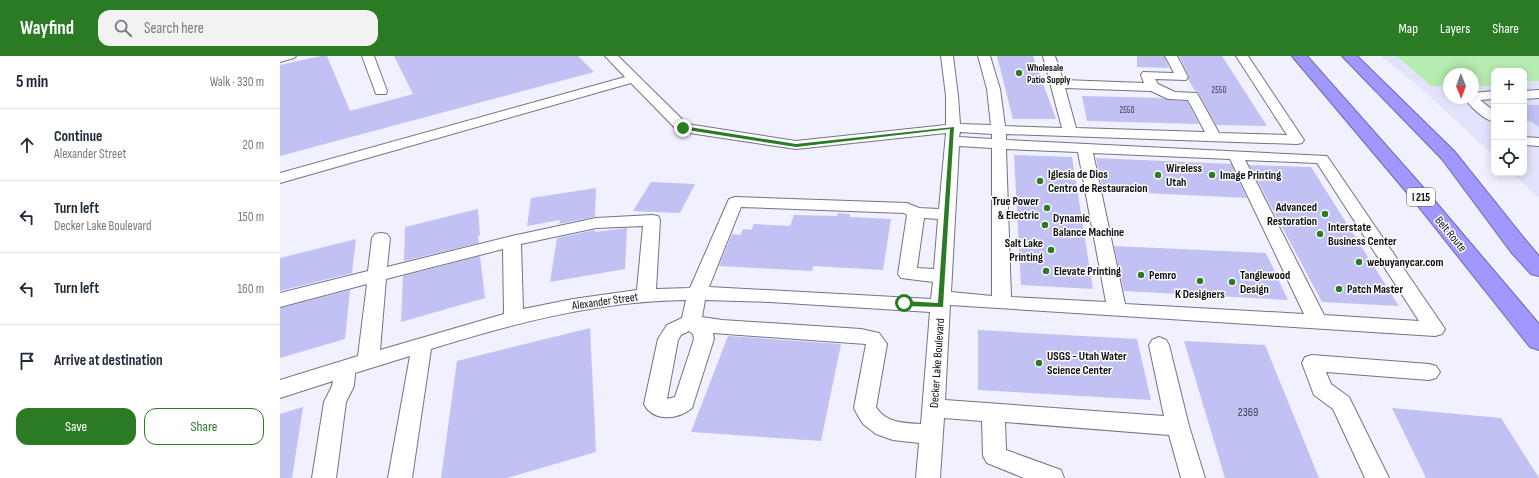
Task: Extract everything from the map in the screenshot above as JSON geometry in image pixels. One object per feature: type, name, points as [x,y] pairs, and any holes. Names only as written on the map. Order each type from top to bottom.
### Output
[{"type":"highway","name":"Belt Route","points":[[1299,56],[1421,197],[1539,341]]},
{"type":"highway","points":[[1349,56],[1539,246]]},
{"type":"highway","points":[[1448,155],[1519,247],[1539,269]]},
{"type":"street","points":[[280,58],[290,56]]},
{"type":"street","points":[[368,56],[381,92]]},
{"type":"street","points":[[611,56],[683,128],[796,145],[952,134],[999,137],[1085,148],[1235,155],[1318,322]]},
{"type":"street","name":"Decker Lake Boulevard","points":[[928,478],[952,134],[952,96],[948,56]]},
{"type":"street","points":[[984,56],[992,78],[999,137],[1002,303]]},
{"type":"street","points":[[1049,56],[1070,131]]},
{"type":"street","points":[[1153,87],[1148,76],[1182,76],[1171,56]]},
{"type":"street","points":[[999,137],[1070,131],[1297,140],[1242,56]]},
{"type":"street","points":[[280,178],[633,78]]},
{"type":"street","points":[[1058,84],[1153,87],[1173,96],[1192,96],[1214,137]]},
{"type":"street","points":[[1527,95],[1539,94]]},
{"type":"street","points":[[1479,97],[1491,95]]},
{"type":"street","points":[[1476,104],[1491,116]]},
{"type":"street","points":[[1527,141],[1539,142]]},
{"type":"street","points":[[1085,148],[1117,310]]},
{"type":"street","name":"Alexander Street","points":[[280,389],[422,344],[514,318],[616,299],[697,293],[1002,303],[1435,329],[1322,159],[1235,155]]},
{"type":"street","points":[[931,434],[886,429],[877,425],[869,417],[865,408],[877,344],[872,338],[722,327],[690,322],[697,293],[735,202],[907,208],[916,213],[947,214]]},
{"type":"street","points":[[916,213],[907,274],[943,276]]},
{"type":"street","points":[[280,300],[512,241],[596,223],[652,220],[646,296]]},
{"type":"street","points":[[368,362],[381,238]]},
{"type":"street","points":[[512,241],[514,318]]},
{"type":"street","points":[[400,478],[422,344]]},
{"type":"street","points":[[1159,345],[1178,426],[1193,478]]},
{"type":"street","points":[[1377,478],[1341,403],[1322,389],[1312,363],[1429,372]]},
{"type":"street","points":[[324,478],[334,402],[343,386],[345,369]]},
{"type":"street","points":[[933,408],[1178,426]]},
{"type":"street","points":[[993,412],[995,456],[1052,478]]},
{"type":"shaded area","points":[[1381,56],[1539,56],[1539,198],[1515,176],[1527,176],[1527,68],[1491,68],[1491,153],[1422,89]]},
{"type":"green space","points":[[1397,56],[1539,56],[1539,81],[1527,81],[1527,68],[1491,68],[1491,86],[1479,86],[1479,68],[1443,68],[1443,86],[1431,86]]},
{"type":"building","points":[[327,56],[350,111],[413,94],[394,56],[578,56],[594,72],[280,156],[280,65]]},
{"type":"building","points":[[997,56],[1033,56],[1056,119],[1013,119]]},
{"type":"building","points":[[1137,56],[1164,56],[1169,68],[1137,67]]},
{"type":"building","points":[[1179,56],[1222,56],[1267,126],[1216,125],[1198,92],[1195,91],[1188,79],[1189,76]]},
{"type":"building","points":[[1082,96],[1163,98],[1168,100],[1187,101],[1199,124],[1087,121]]},
{"type":"building","points":[[1527,105],[1539,105],[1539,127],[1531,121],[1527,121]]},
{"type":"building","points":[[1014,155],[1072,157],[1093,289],[1021,285]]},
{"type":"building","points":[[1096,158],[1231,164],[1247,198],[1103,191]]},
{"type":"building","name":"Interstate Business Center","points":[[1249,165],[1311,167],[1399,306],[1322,302]]},
{"type":"building","points":[[651,182],[695,184],[680,213],[633,211]]},
{"type":"building","points":[[596,188],[595,217],[559,224],[560,220],[527,226],[531,198]]},
{"type":"building","points":[[478,209],[480,235],[478,236],[479,243],[404,261],[405,227]]},
{"type":"building","points":[[838,213],[850,214],[850,217],[891,219],[883,270],[813,266],[812,271],[719,266],[732,234],[740,235],[743,229],[751,230],[754,224],[790,226],[794,215],[837,216]]},
{"type":"building","points":[[627,228],[625,269],[550,282],[557,238],[595,230],[595,232]]},
{"type":"building","points":[[356,239],[352,273],[280,291],[280,258]]},
{"type":"building","points":[[1114,246],[1266,253],[1288,300],[1124,291]]},
{"type":"building","points":[[480,256],[485,298],[401,322],[403,276]]},
{"type":"building","points":[[350,290],[345,339],[280,358],[280,308]]},
{"type":"building","points":[[590,328],[596,452],[507,478],[441,478],[457,361]]},
{"type":"building","points":[[978,330],[1137,339],[1151,400],[978,390]]},
{"type":"building","points":[[728,336],[841,344],[821,441],[691,432]]},
{"type":"building","points":[[1184,341],[1265,345],[1319,478],[1225,478]]},
{"type":"building","points":[[303,407],[292,478],[280,478],[280,414]]},
{"type":"building","points":[[1392,408],[1501,418],[1539,478],[1426,478]]},
{"type":"place","name":"Wholesale Patio Supply","points":[[1019,73]]},
{"type":"place","name":"Wireless Utah","points":[[1158,175]]},
{"type":"place","name":"Image Printing","points":[[1212,175]]},
{"type":"place","name":"Iglesia de Dios Centro de Restauracion","points":[[1040,181]]},
{"type":"place","name":"True Power & Electric","points":[[1047,208]]},
{"type":"place","name":"Advanced Restoration","points":[[1325,214]]},
{"type":"place","name":"Dynamic Balance Machine","points":[[1045,225]]},
{"type":"place","name":"Interstate Business Center","points":[[1320,234]]},
{"type":"place","name":"Salt Lake Printing","points":[[1051,250]]},
{"type":"place","name":"webuyanycar.com","points":[[1359,262]]},
{"type":"place","name":"Elevate Printing","points":[[1046,271]]},
{"type":"place","name":"Pemro","points":[[1141,275]]},
{"type":"place","name":"K Designers","points":[[1200,281]]},
{"type":"place","name":"Tanglewood Design","points":[[1232,282]]},
{"type":"place","name":"Patch Master","points":[[1339,289]]},
{"type":"place","name":"USGS - Utah Water Science Center","points":[[1039,363]]},
{"type":"route","points":[[683,128],[796,145],[953,128],[941,306],[904,303]]}]
